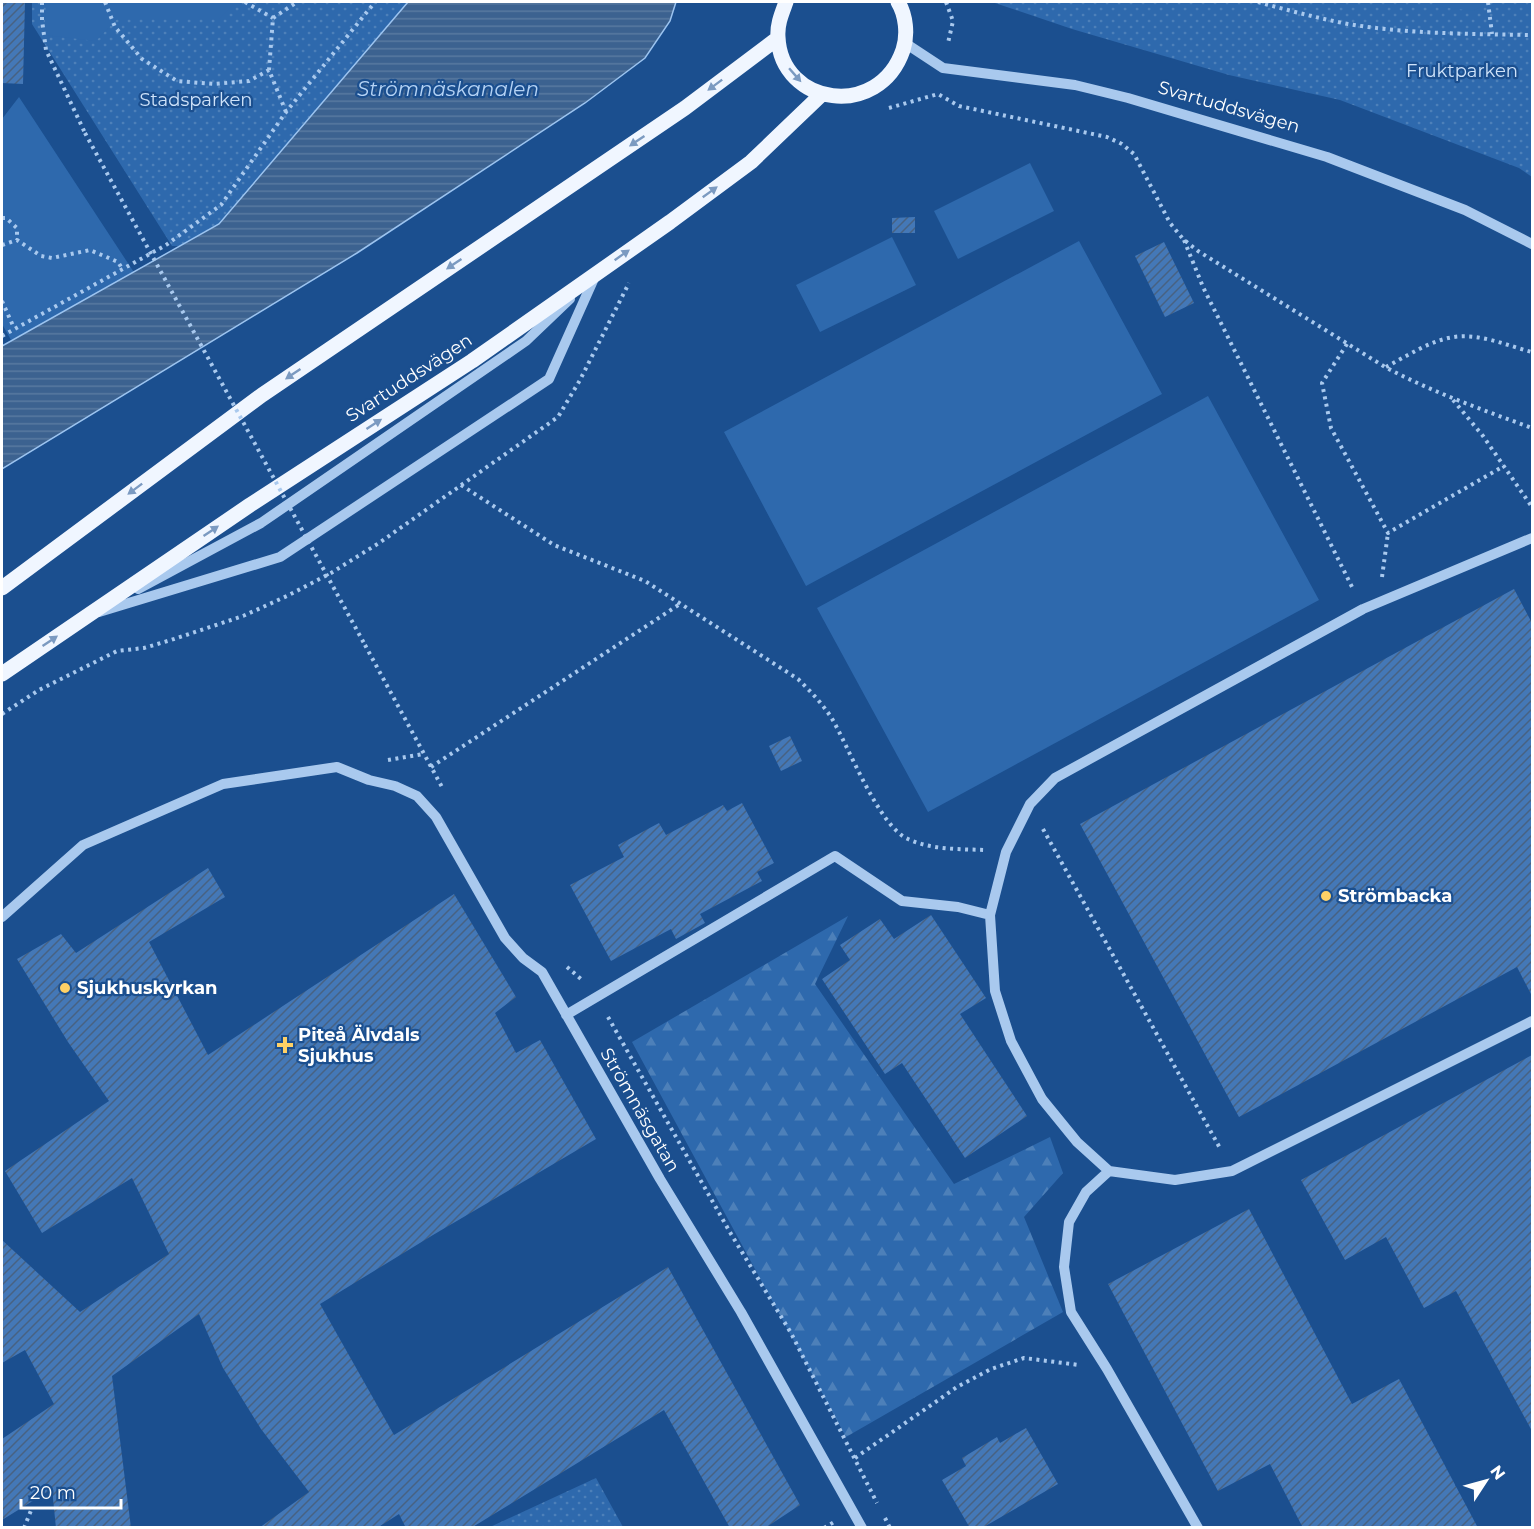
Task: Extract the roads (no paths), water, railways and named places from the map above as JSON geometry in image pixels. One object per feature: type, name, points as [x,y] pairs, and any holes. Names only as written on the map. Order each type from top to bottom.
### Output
[{"type":"main road","points":[[786,2],[780,19],[778,38],[782,56],[791,72],[805,86],[822,94],[844,97],[865,93],[884,81],[898,64],[905,43],[905,24],[898,2]]},
{"type":"main road","points":[[2,588],[262,395],[685,108],[778,38]]},
{"type":"main road","name":"Svartuddsvägen","points":[[2,674],[250,505],[472,361],[596,274],[751,162],[822,94]]},
{"type":"street","name":"Svartuddsvägen","points":[[905,43],[943,68],[1075,85],[1128,98],[1327,157],[1465,210],[1533,244]]},
{"type":"street","points":[[85,617],[280,557],[549,380],[596,274]]},
{"type":"street","points":[[85,617],[261,524],[526,341],[596,274]]},
{"type":"street","points":[[1533,538],[1363,609],[1055,778],[1030,804],[1006,852],[990,915],[995,991],[1011,1041],[1042,1099],[1077,1142],[1109,1170],[1175,1180],[1232,1171],[1533,1021]]},
{"type":"street","name":"Strömnäsgatan","points":[[2,917],[83,845],[223,784],[336,767],[369,780],[395,786],[417,796],[436,817],[505,938],[523,958],[542,972],[660,1179],[741,1312],[862,1527]]},
{"type":"street","points":[[566,1015],[835,856],[902,902],[958,907],[990,915]]},
{"type":"street","points":[[1109,1170],[1086,1192],[1069,1222],[1064,1267],[1071,1312],[1107,1369],[1198,1527]]},
{"type":"water","name":"Strömnäskanalen","points":[[408,2],[676,2],[670,21],[645,58],[585,103],[357,253],[2,469],[2,346],[219,224]]},
{"type":"place","name":"Strömbacka","points":[[1326,896]]},
{"type":"place","name":"Sjukhuskyrkan","points":[[65,988]]},
{"type":"place","name":"Piteå Älvdals Sjukhus","points":[[285,1045]]},
{"type":"park label","name":"Fruktparken","points":[[1462,71]]},
{"type":"park label","name":"Stadsparken","points":[[196,100]]}]
